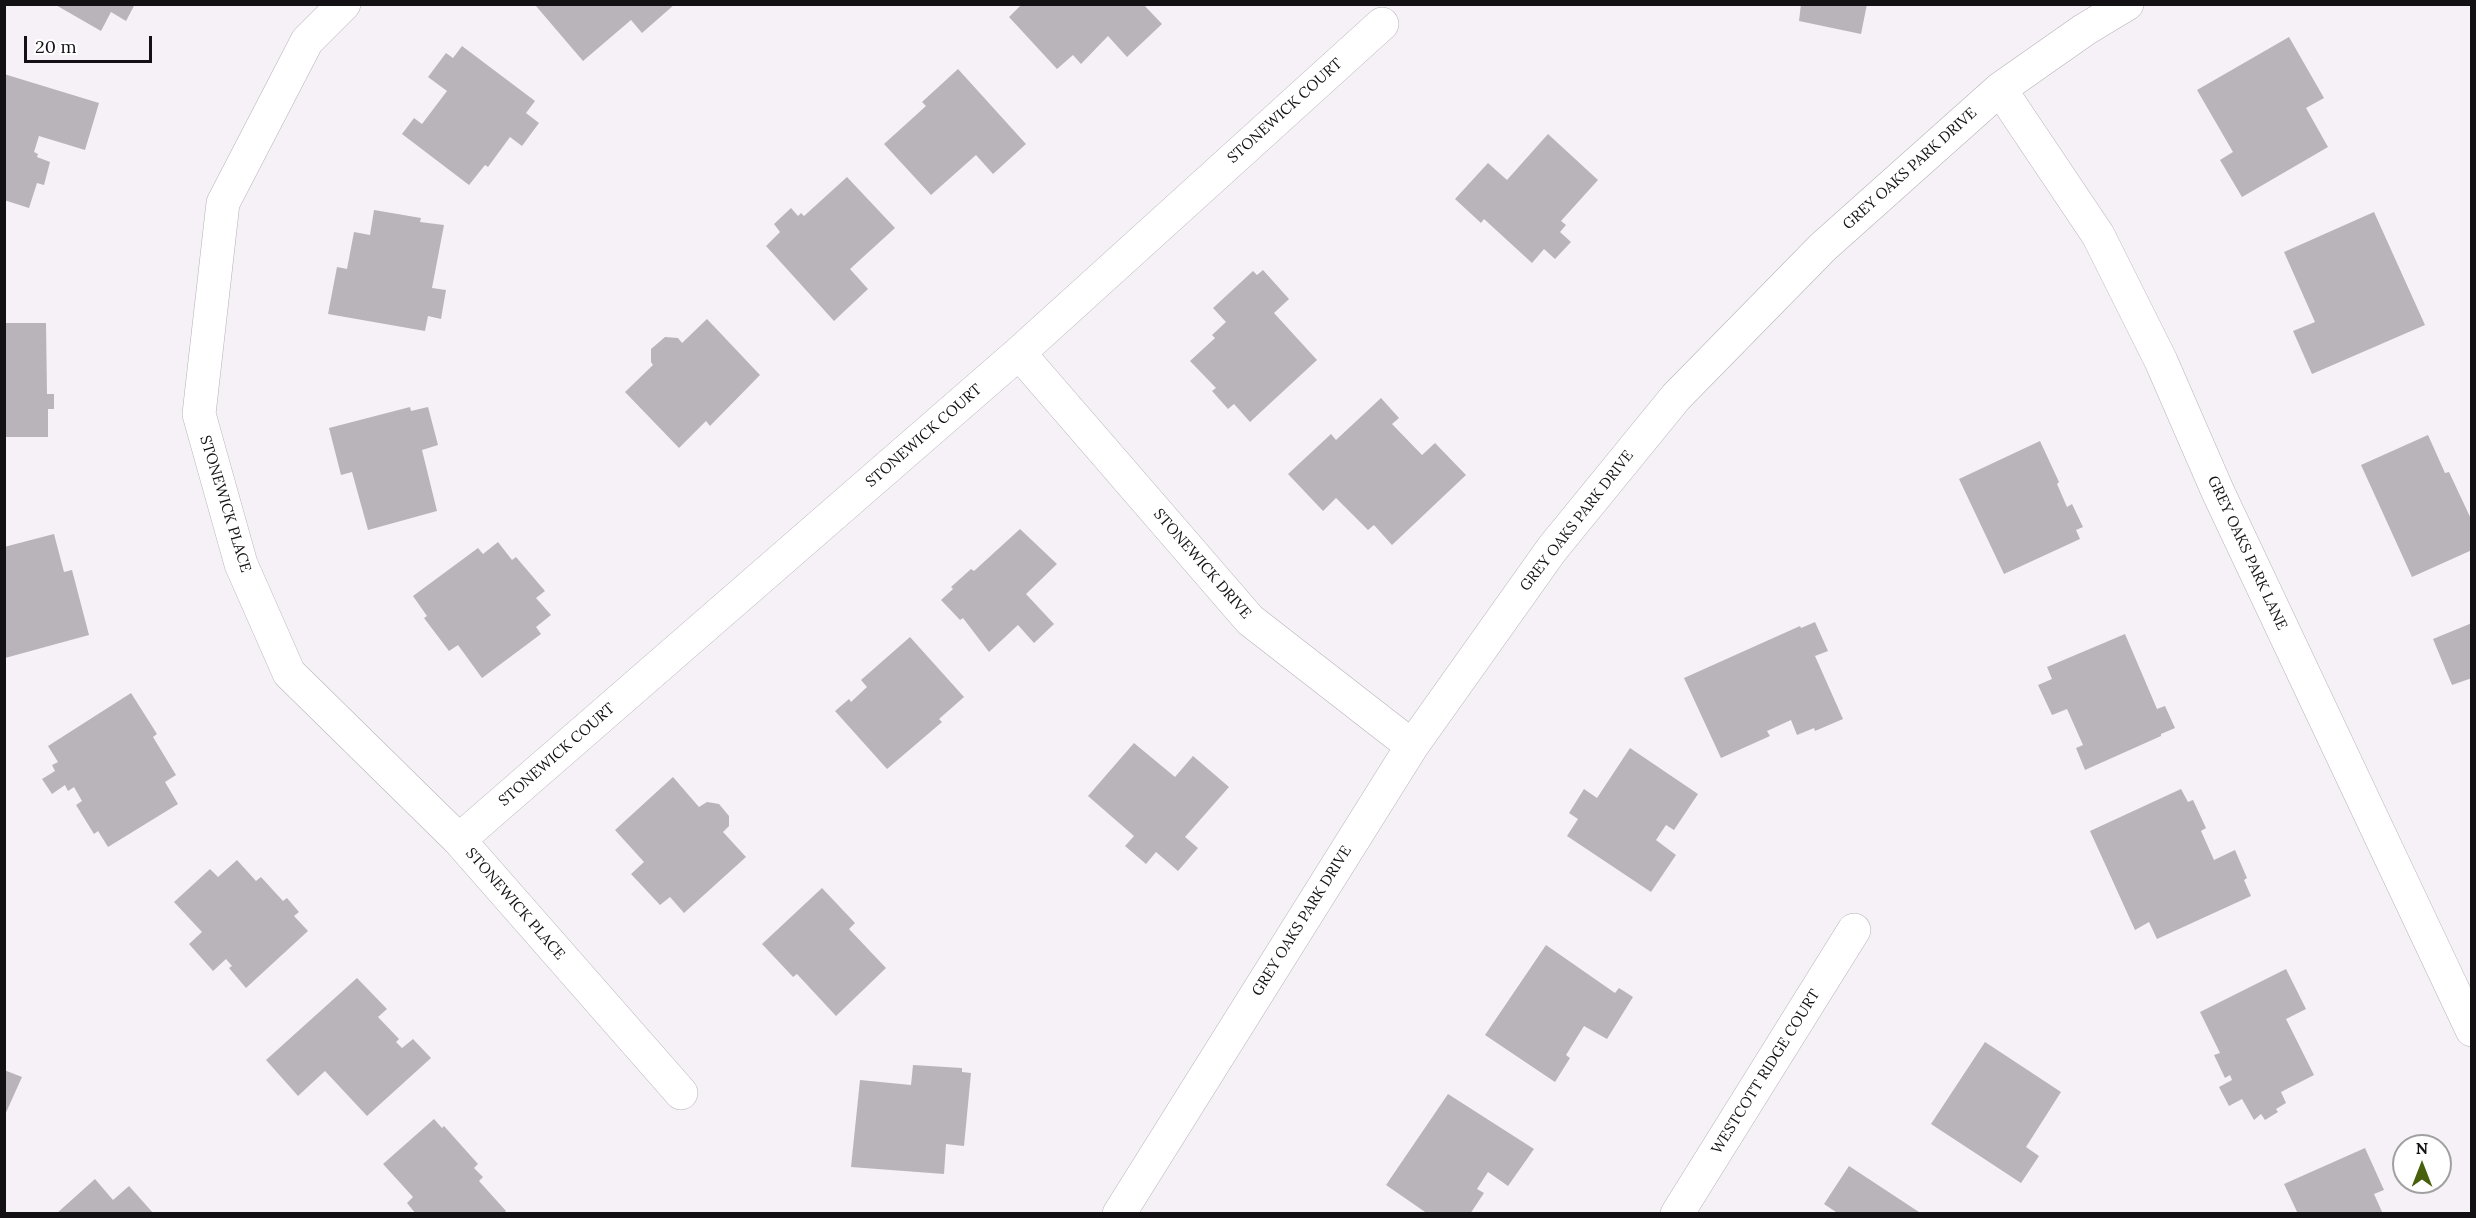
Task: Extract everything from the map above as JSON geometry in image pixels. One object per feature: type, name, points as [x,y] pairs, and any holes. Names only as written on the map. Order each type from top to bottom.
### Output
[{"type":"street","name":"STONEWICK PLACE","points":[[344,4],[307,41],[223,203],[199,414],[241,564],[289,673],[459,840],[681,1093]]},
{"type":"street","name":"GREY OAKS PARK DRIVE","points":[[1119,1214],[1412,746],[1552,549],[1676,397],[1823,247],[2000,89],[2084,30],[2127,4]]},
{"type":"street","name":"STONEWICK COURT","points":[[459,840],[1019,353],[1382,24]]},
{"type":"street","name":"GREY OAKS PARK LANE","points":[[2000,89],[2098,235],[2161,360],[2217,492],[2472,1030]]},
{"type":"street","name":"STONEWICK DRIVE","points":[[1019,353],[1250,620],[1412,746]]},
{"type":"street","name":"WESTCOTT RIDGE COURT","points":[[1677,1214],[1854,930]]},
{"type":"building","points":[[54,4],[135,4],[126,21],[111,12],[101,31]]},
{"type":"building","points":[[538,4],[675,4],[642,33],[631,20],[583,61],[536,6]]},
{"type":"building","points":[[1022,4],[1143,4],[1162,24],[1127,57],[1108,36],[1081,64],[1073,55],[1057,69],[1009,17]]},
{"type":"building","points":[[1801,4],[1867,4],[1861,34],[1799,21]]},
{"type":"building","points":[[2289,37],[2324,98],[2306,108],[2328,147],[2242,197],[2220,160],[2233,152],[2197,90]]},
{"type":"building","points":[[462,46],[535,101],[526,113],[539,123],[522,146],[510,137],[488,167],[485,165],[469,185],[402,134],[414,118],[422,124],[447,91],[428,77],[446,53],[453,58]]},
{"type":"building","points":[[958,69],[1026,144],[993,174],[976,155],[931,195],[884,144],[926,106],[922,102]]},
{"type":"building","points":[[4,74],[99,103],[85,150],[39,136],[34,152],[38,154],[37,157],[50,162],[44,185],[37,183],[29,208],[4,200]]},
{"type":"building","points":[[1548,134],[1598,180],[1561,221],[1566,225],[1560,232],[1571,242],[1555,259],[1544,249],[1532,263],[1484,219],[1481,223],[1455,199],[1488,163],[1507,180]]},
{"type":"building","points":[[847,177],[895,228],[850,269],[868,289],[834,321],[766,246],[780,232],[774,224],[791,208],[798,216],[801,213],[804,216]]},
{"type":"building","points":[[374,210],[421,218],[420,222],[444,225],[432,288],[446,290],[441,319],[428,316],[425,331],[328,314],[337,267],[347,269],[354,232],[370,235]]},
{"type":"building","points":[[2374,212],[2425,325],[2312,374],[2293,331],[2315,322],[2284,252]]},
{"type":"building","points":[[1263,270],[1289,299],[1274,313],[1317,360],[1250,422],[1234,404],[1228,409],[1212,391],[1216,388],[1190,361],[1215,338],[1212,335],[1226,322],[1213,308],[1253,271],[1257,275]]},
{"type":"building","points":[[707,319],[760,375],[710,426],[706,421],[679,448],[625,392],[653,365],[651,349],[665,337],[678,338],[682,343]]},
{"type":"building","points":[[4,323],[46,323],[47,394],[54,394],[54,409],[48,409],[48,437],[4,437]]},
{"type":"building","points":[[1381,398],[1399,418],[1392,424],[1422,455],[1435,443],[1466,475],[1392,545],[1374,525],[1368,530],[1336,498],[1323,511],[1288,474],[1331,434],[1336,440]]},
{"type":"building","points":[[410,407],[411,411],[428,407],[438,445],[422,450],[437,511],[368,530],[352,472],[341,475],[329,428]]},
{"type":"building","points":[[2428,435],[2445,473],[2449,472],[2472,521],[2472,550],[2412,577],[2361,465]]},
{"type":"building","points":[[2040,441],[2059,482],[2057,484],[2067,507],[2072,504],[2083,527],[2076,530],[2080,539],[2004,574],[1959,479]]},
{"type":"building","points":[[1020,529],[1057,564],[1026,594],[1054,624],[1034,643],[1018,625],[989,652],[963,618],[960,620],[941,600],[953,589],[951,587],[971,569],[974,571]]},
{"type":"building","points":[[54,534],[64,572],[72,570],[89,635],[5,658],[4,547]]},
{"type":"building","points":[[498,542],[512,560],[516,557],[545,591],[536,598],[551,615],[536,627],[541,634],[482,678],[458,645],[449,651],[424,618],[427,616],[413,596],[478,548],[483,554]]},
{"type":"building","points":[[1815,622],[1828,651],[1815,656],[1843,719],[1815,731],[1814,728],[1797,735],[1791,720],[1767,731],[1770,736],[1721,758],[1684,678],[1800,626],[1801,628]]},
{"type":"building","points":[[2472,623],[2472,678],[2452,685],[2433,639]]},
{"type":"building","points":[[2125,634],[2157,709],[2165,706],[2175,728],[2085,770],[2076,748],[2083,745],[2067,709],[2052,715],[2038,685],[2052,679],[2047,667]]},
{"type":"building","points":[[910,637],[964,697],[939,719],[942,722],[887,769],[835,711],[849,699],[851,702],[867,687],[861,680]]},
{"type":"building","points":[[131,693],[157,734],[153,737],[176,775],[165,782],[178,804],[108,847],[98,831],[94,834],[76,805],[82,801],[74,787],[68,791],[65,785],[52,794],[42,779],[55,771],[52,765],[58,762],[48,746]]},
{"type":"building","points":[[1134,743],[1175,777],[1193,756],[1229,787],[1185,837],[1198,848],[1178,871],[1156,852],[1146,864],[1125,846],[1134,836],[1088,796]]},
{"type":"building","points":[[1630,748],[1698,794],[1674,830],[1666,825],[1656,840],[1676,855],[1651,892],[1567,836],[1578,819],[1569,813],[1584,789],[1597,798]]},
{"type":"building","points":[[673,777],[699,807],[707,802],[719,804],[729,816],[729,826],[723,832],[746,857],[684,913],[670,897],[660,905],[631,874],[644,862],[615,830]]},
{"type":"building","points":[[2181,789],[2188,802],[2193,800],[2206,828],[2201,831],[2214,860],[2235,850],[2247,878],[2244,880],[2251,896],[2157,939],[2149,922],[2135,930],[2090,831]]},
{"type":"building","points":[[237,860],[256,881],[261,877],[283,901],[287,898],[299,912],[294,916],[308,931],[246,988],[229,968],[232,966],[226,959],[213,971],[189,944],[202,932],[174,902],[210,869],[218,877]]},
{"type":"building","points":[[822,888],[855,923],[849,929],[886,968],[836,1016],[797,974],[793,977],[762,944]]},
{"type":"building","points":[[1546,945],[1615,993],[1619,988],[1633,997],[1607,1039],[1584,1026],[1566,1055],[1570,1058],[1555,1082],[1485,1035]]},
{"type":"building","points":[[2286,969],[2306,1009],[2286,1019],[2314,1075],[2281,1092],[2286,1103],[2276,1109],[2278,1112],[2265,1120],[2261,1114],[2254,1120],[2242,1099],[2229,1106],[2219,1087],[2232,1080],[2230,1075],[2225,1078],[2214,1055],[2220,1053],[2200,1012]]},
{"type":"building","points":[[357,978],[387,1009],[378,1017],[399,1039],[396,1042],[402,1048],[413,1039],[431,1058],[367,1116],[325,1071],[298,1096],[266,1060]]},
{"type":"building","points":[[1985,1042],[2061,1092],[2026,1147],[2039,1156],[2021,1183],[1931,1124]]},
{"type":"building","points":[[913,1065],[962,1068],[962,1072],[971,1073],[964,1146],[946,1144],[944,1174],[851,1167],[860,1080],[911,1085]]},
{"type":"building","points":[[4,1070],[22,1077],[4,1117]]},
{"type":"building","points":[[1448,1094],[1534,1149],[1508,1186],[1488,1172],[1477,1189],[1484,1193],[1470,1214],[1428,1214],[1386,1185]]},
{"type":"building","points":[[434,1119],[442,1128],[444,1126],[478,1164],[474,1168],[483,1177],[479,1181],[506,1211],[503,1214],[416,1214],[407,1203],[413,1197],[383,1164]]},
{"type":"building","points":[[2365,1148],[2384,1190],[2374,1194],[2383,1214],[2298,1214],[2284,1184]]},
{"type":"building","points":[[1849,1166],[1922,1214],[1839,1214],[1824,1204]]},
{"type":"building","points":[[95,1179],[113,1200],[129,1186],[154,1214],[56,1214]]}]
